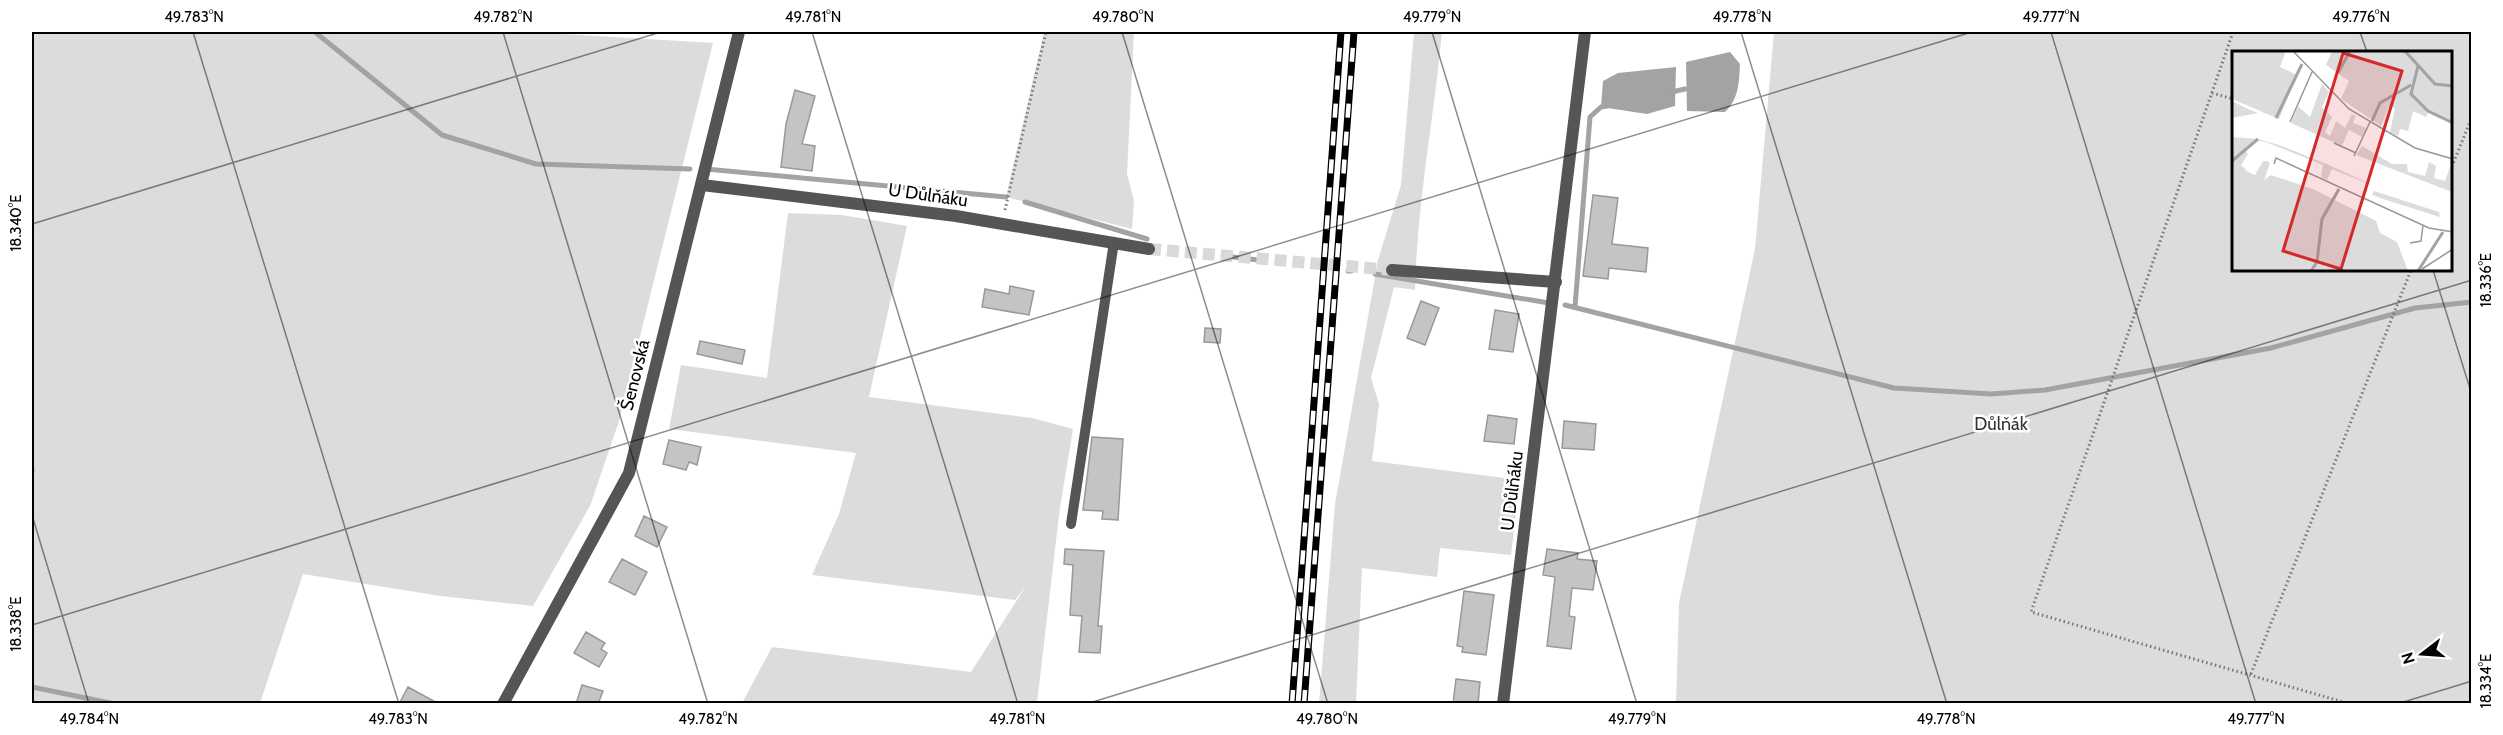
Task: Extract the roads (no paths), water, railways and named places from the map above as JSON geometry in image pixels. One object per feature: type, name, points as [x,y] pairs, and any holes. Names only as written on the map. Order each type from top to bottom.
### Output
[{"type":"street","name":"Šenovská","points":[[503,704],[629,472],[739,32]]},
{"type":"street","name":"U Důlňáku","points":[[1503,704],[1585,32]]},
{"type":"street","name":"U Důlňáku","points":[[702,184],[1002,224],[1149,249]]},
{"type":"street","points":[[1392,270],[1556,282]]},
{"type":"lane","points":[[1071,524],[1114,242]]},
{"type":"waterway","points":[[315,32],[442,135],[536,164],[690,169]]},
{"type":"waterway","points":[[1672,92],[1685,89]]},
{"type":"waterway","points":[[1575,307],[1590,117],[1601,107],[1607,106]]},
{"type":"waterway","points":[[706,169],[1006,197]]},
{"type":"waterway","points":[[1025,202],[1147,239]]},
{"type":"waterway","points":[[1225,256],[1258,260]]},
{"type":"waterway","points":[[1375,274],[1549,303]]},
{"type":"waterway","points":[[1565,305],[1894,388],[1991,394],[2045,390],[2271,348],[2415,308],[2472,302]]},
{"type":"waterway","points":[[32,687],[115,704]]},
{"type":"tunnel","points":[[1149,249],[1392,270]]},
{"type":"railway","points":[[1292,704],[1341,32]]},
{"type":"railway","points":[[1304,704],[1354,32]]},
{"type":"park label","name":"Důlňák","points":[[2001,424]]}]
